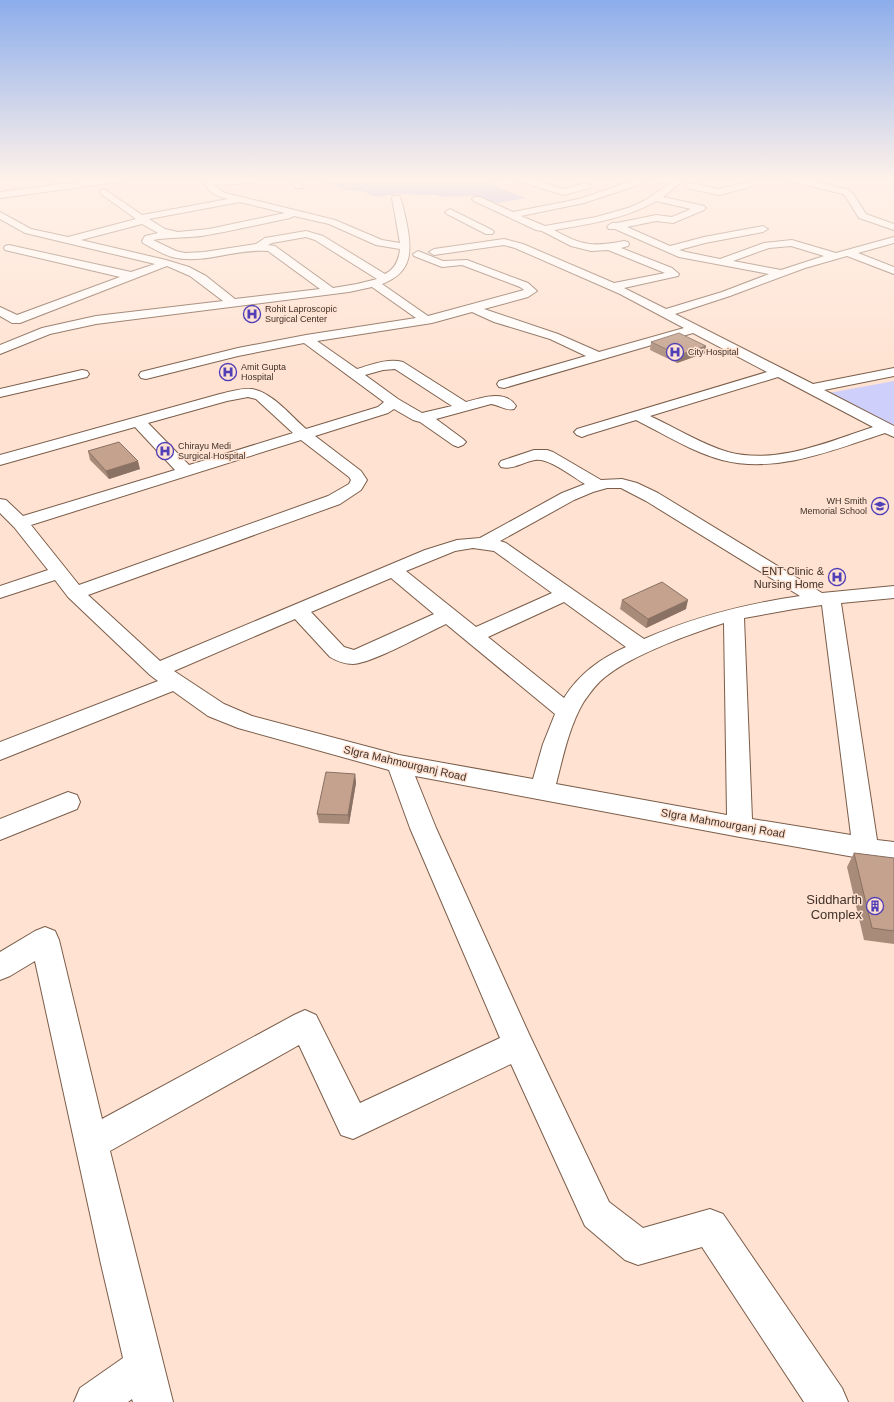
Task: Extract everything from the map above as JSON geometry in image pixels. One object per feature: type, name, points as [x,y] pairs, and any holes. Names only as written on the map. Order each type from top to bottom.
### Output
[{"type":"street","points":[[83,243],[186,268],[195,273],[232,303]]},
{"type":"street","points":[[152,243],[173,254],[185,256],[204,255],[259,247],[271,248],[330,291]]},
{"type":"street","points":[[259,247],[263,243]]},
{"type":"street","points":[[328,243],[385,279]]},
{"type":"street","points":[[382,243],[406,248],[442,264],[462,262],[478,256],[470,243]]},
{"type":"street","points":[[0,350],[46,331],[108,318],[330,291],[373,283],[385,279],[399,269],[406,248],[405,243]]},
{"type":"street","points":[[418,254],[459,243]]},
{"type":"street","points":[[509,243],[519,246],[612,286],[890,430]]},
{"type":"street","points":[[572,243],[589,249],[629,243]]},
{"type":"street","points":[[655,243],[695,258],[781,273]]},
{"type":"street","points":[[669,249],[691,243]]},
{"type":"street","points":[[719,262],[768,245],[788,243]]},
{"type":"street","points":[[795,243],[834,256]]},
{"type":"street","points":[[666,313],[801,266],[882,243]]},
{"type":"street","points":[[610,247],[668,270],[674,274],[612,286]]},
{"type":"street","points":[[9,248],[132,276]]},
{"type":"street","points":[[847,253],[894,271]]},
{"type":"street","points":[[146,375],[238,352],[306,339],[426,320],[475,309],[530,292],[531,289],[462,262]]},
{"type":"street","points":[[16,320],[166,263]]},
{"type":"street","points":[[373,283],[426,320]]},
{"type":"street","points":[[475,309],[497,319],[540,331],[580,347],[598,357]]},
{"type":"street","points":[[0,311],[16,320],[46,331]]},
{"type":"street","points":[[504,384],[693,329]]},
{"type":"street","points":[[306,339],[393,402],[418,417],[424,418],[491,400],[502,401],[509,406]]},
{"type":"street","points":[[355,374],[382,366],[398,365],[464,407]]},
{"type":"street","points":[[582,432],[780,372]]},
{"type":"street","points":[[810,389],[894,372]]},
{"type":"street","points":[[0,394],[82,374]]},
{"type":"street","points":[[0,460],[236,395],[257,393],[302,434],[355,474],[359,480],[355,487],[334,500],[75,593]]},
{"type":"street","points":[[20,523],[383,410],[393,402]]},
{"type":"street","points":[[637,415],[707,449],[727,456],[758,460],[780,459],[890,430]]},
{"type":"street","points":[[424,418],[458,442]]},
{"type":"street","points":[[138,421],[186,471]]},
{"type":"street","points":[[508,464],[534,455],[547,455],[599,485]]},
{"type":"street","points":[[484,543],[575,493],[599,485],[620,483],[630,486],[647,495],[826,600]]},
{"type":"street","name":"SIgra Mahmourganj Road","points":[[0,504],[20,523],[75,593],[165,677],[216,710],[246,722],[399,764],[740,827],[894,853]]},
{"type":"street","points":[[0,752],[165,677],[298,610],[446,548],[464,543],[484,543],[500,548],[642,648]]},
{"type":"street","points":[[393,570],[567,712]]},
{"type":"street","points":[[0,592],[58,573]]},
{"type":"street","points":[[542,790],[560,726],[571,703],[594,675],[626,655],[668,636],[734,614],[826,600],[894,592]]},
{"type":"street","points":[[474,636],[565,594]]},
{"type":"street","points":[[826,600],[865,848]]},
{"type":"street","points":[[298,610],[337,652],[344,656],[354,657],[379,648],[448,615]]},
{"type":"street","points":[[734,614],[740,827]]},
{"type":"street","points":[[399,764],[423,828],[518,1045],[597,1214],[638,1247],[710,1227],[828,1402]]},
{"type":"street","points":[[0,830],[68,802]]},
{"type":"street","points":[[0,967],[45,940],[91,1143],[149,1385],[94,1402]]},
{"type":"street","points":[[91,1143],[305,1025],[353,1123],[518,1045]]},
{"type":"shaded area","points":[[894,381],[894,428],[829,393]]},
{"type":"building","points":[[679,333],[706,346],[679,355],[651,342]]},
{"type":"building","points":[[119,442],[138,461],[106,471],[88,451]]},
{"type":"building","points":[[662,582],[688,600],[648,619],[622,600]]},
{"type":"building","points":[[326,772],[355,774],[348,815],[317,814]]},
{"type":"building","name":"Siddharth Complex","points":[[854,853],[894,858],[894,931],[872,928]]},
{"type":"place","name":"Rohit Laproscopic Surgical Center","points":[[252,314]]},
{"type":"place","name":"City Hospital","points":[[675,352]]},
{"type":"place","name":"Amit Gupta Hospital","points":[[228,372]]},
{"type":"place","name":"Chirayu Medi Surgical Hospital","points":[[165,451]]},
{"type":"place","name":"WH Smith Memorial School","points":[[880,506]]},
{"type":"place","name":"ENT Clinic & Nursing Home","points":[[837,577]]},
{"type":"place","name":"Siddharth Complex","points":[[875,906]]}]
